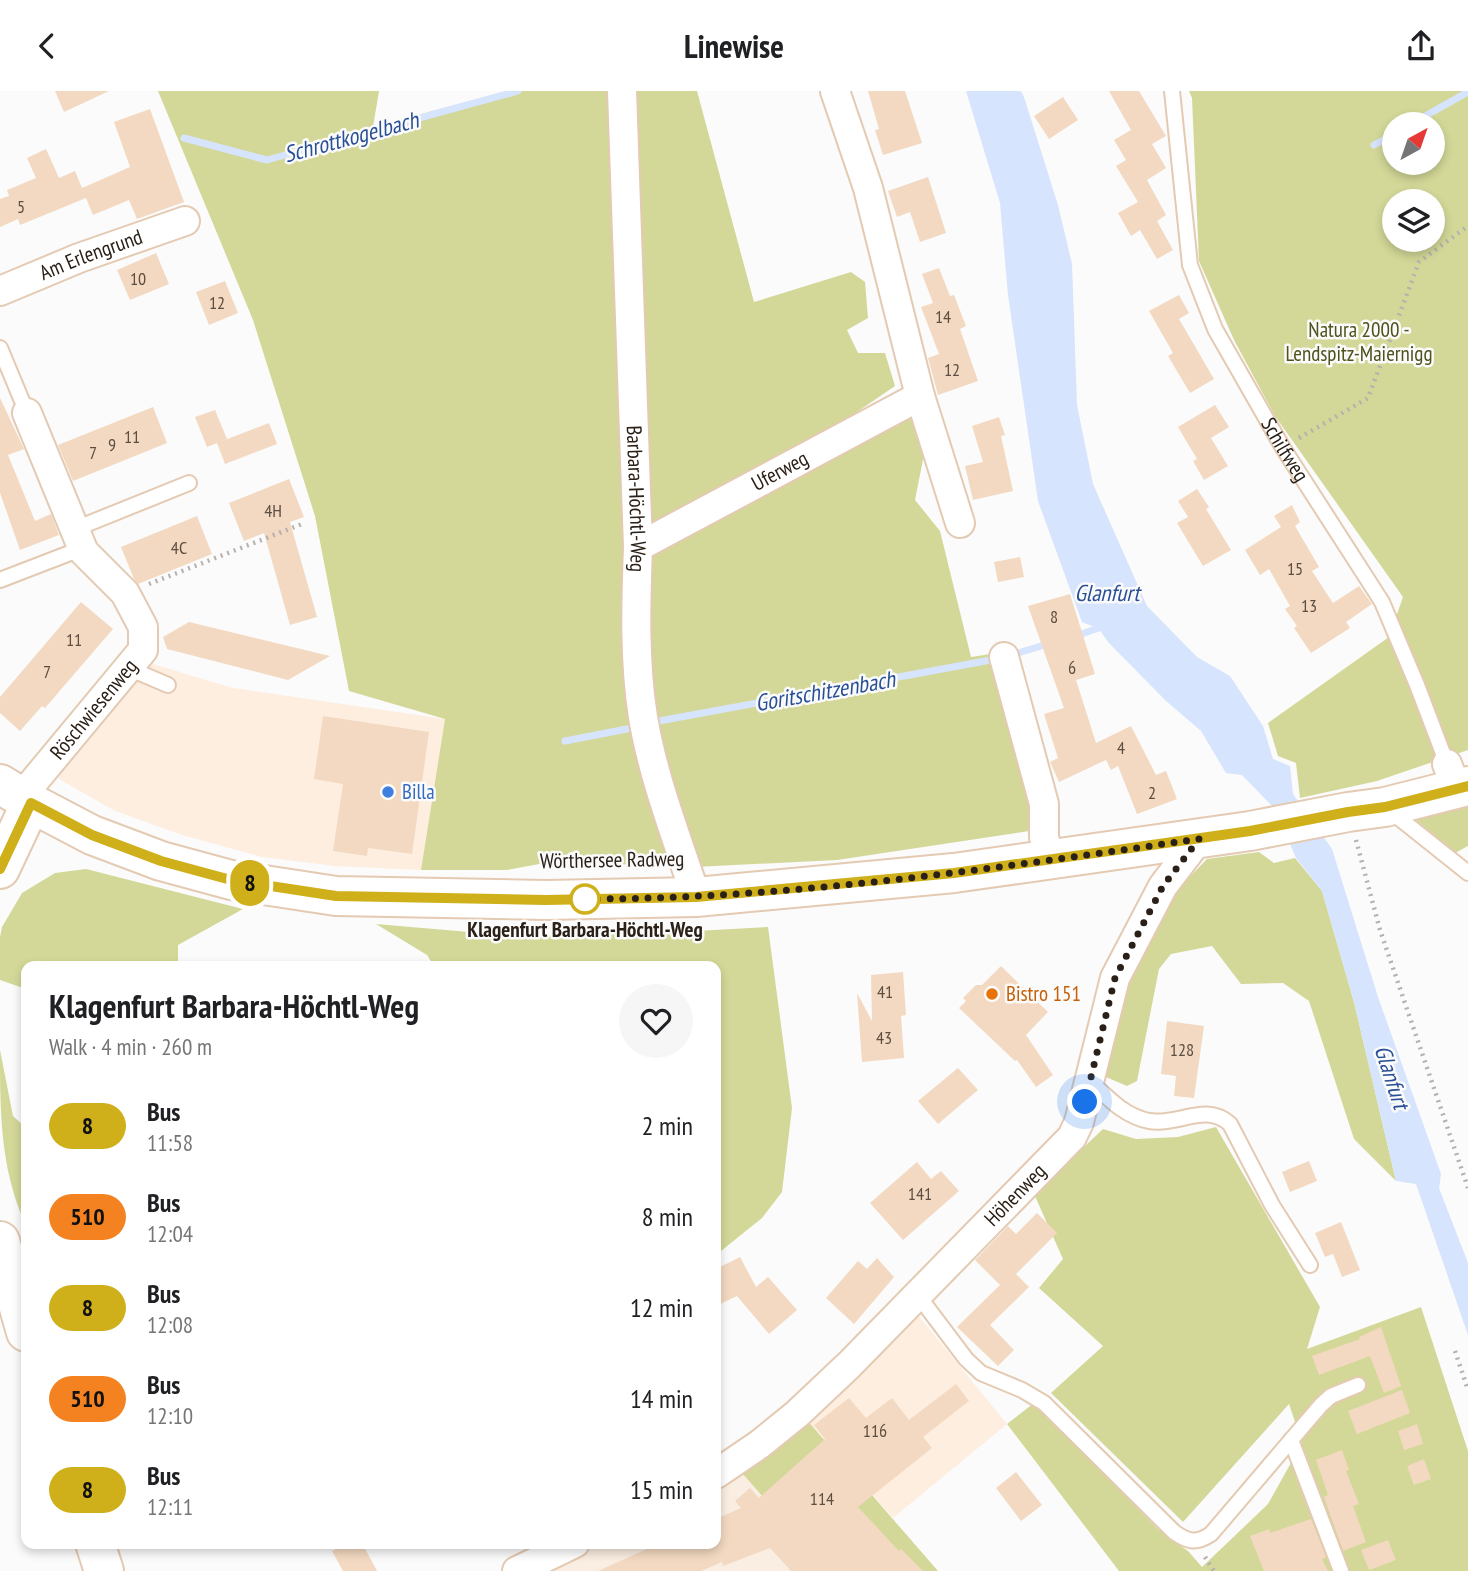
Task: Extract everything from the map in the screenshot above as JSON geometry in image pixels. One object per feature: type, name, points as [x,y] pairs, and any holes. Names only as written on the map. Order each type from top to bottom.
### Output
[{"type":"main road","points":[[0,869],[17,795],[92,835],[161,861],[231,880],[336,896],[546,900],[696,897],[859,883],[1050,860],[1250,831],[1385,807],[1457,780]]},
{"type":"main road","points":[[0,1241],[21,1314]]},
{"type":"main road","points":[[97,1549],[104,1571]]},
{"type":"street","name":"Barbara-Höchtl-Weg","points":[[622,91],[638,547],[638,677],[643,718],[652,757],[696,897]]},
{"type":"street","points":[[835,91],[884,246],[920,396],[960,523]]},
{"type":"street","name":"Am Erlengrund","points":[[0,291],[79,258],[185,221]]},
{"type":"street","name":"Uferweg","points":[[638,547],[920,396]]},
{"type":"street","points":[[27,413],[79,540]]},
{"type":"street","name":"Röschwiesenweg","points":[[17,795],[143,650],[143,627],[125,593],[79,540]]},
{"type":"street","points":[[1004,657],[1044,804],[1044,837],[1050,860]]},
{"type":"street","name":"Höhenweg","points":[[721,1471],[797,1414],[849,1365],[1072,1137],[1079,1122],[1115,978],[1163,886],[1199,839]]},
{"type":"street","points":[[517,1571],[563,1549]]},
{"type":"lane","name":"Schilfweg","points":[[1172,91],[1190,265],[1215,328],[1283,448],[1382,602],[1457,780]]},
{"type":"lane","points":[[0,348],[27,413]]},
{"type":"lane","points":[[0,580],[70,553],[79,540],[189,483]]},
{"type":"lane","points":[[128,668],[167,685]]},
{"type":"lane","points":[[1385,807],[1468,873]]},
{"type":"lane","points":[[1090,1081],[1128,1114],[1151,1121],[1172,1121],[1205,1113],[1223,1118],[1230,1124],[1272,1205],[1310,1265]]},
{"type":"lane","points":[[917,1294],[966,1359],[981,1373],[1022,1390],[1044,1403],[1185,1540],[1195,1542],[1211,1534],[1331,1396],[1358,1385]]},
{"type":"lane","points":[[1291,1440],[1341,1571]]},
{"type":"path","points":[[1283,448],[1368,398],[1419,262],[1468,226]]},
{"type":"path","points":[[125,593],[302,524]]},
{"type":"path","points":[[1340,814],[1468,1188]]},
{"type":"path","points":[[1455,1351],[1468,1390]]},
{"type":"shaded area","points":[[153,664],[233,688],[445,719],[421,870],[335,866],[262,857],[182,835],[115,811],[59,779],[58,772],[127,690]]},
{"type":"shaded area","points":[[917,1314],[1007,1424],[893,1518],[806,1419]]},
{"type":"shaded area","points":[[742,1473],[828,1571],[538,1571],[589,1549],[721,1549],[721,1488]]},
{"type":"green space","points":[[158,91],[379,91],[373,127],[507,91],[697,91],[754,302],[851,272],[865,282],[868,318],[847,330],[858,353],[885,353],[895,386],[797,453],[629,543],[675,866],[550,862],[507,870],[421,870],[445,719],[349,691],[315,516],[253,320]]},
{"type":"green space","name":"Natura 2000 - Lendspitz-Maiernigg","points":[[1189,91],[1468,91],[1468,750],[1377,781],[1300,798],[1296,763],[1278,756],[1268,723],[1389,637],[1403,597],[1275,416],[1234,340],[1199,261],[1192,98]]},
{"type":"green space","points":[[921,418],[927,439],[915,500],[940,531],[971,657],[997,653],[1036,830],[837,860],[695,867],[651,719],[646,565],[658,546],[893,420]]},
{"type":"green space","points":[[1468,804],[1468,846],[1455,853],[1416,820]]},
{"type":"green space","points":[[1259,852],[1274,863],[1295,858],[1322,891],[1354,1002],[1396,1181],[1354,1139],[1309,1001],[1283,983],[1241,984],[1212,946],[1171,954],[1159,969],[1137,1081],[1127,1086],[1101,1075],[1122,982],[1174,893],[1207,859]]},
{"type":"green space","points":[[86,869],[243,909],[178,945],[178,961],[21,961],[21,987],[0,980],[2,927],[22,893],[55,873]]},
{"type":"green space","points":[[376,924],[539,938],[598,924],[623,935],[768,927],[792,1108],[782,1192],[762,1218],[721,1251],[721,961],[431,961],[427,955]]},
{"type":"green space","points":[[0,1050],[13,1116],[21,1123],[21,1213],[6,1161],[1,1117]]},
{"type":"green space","points":[[1216,1127],[1320,1307],[1307,1349],[1421,1307],[1468,1451],[1468,1571],[1119,1571],[1007,1424],[1034,1403],[1158,1529],[1188,1551],[1202,1567],[1268,1504],[1302,1443],[1289,1404],[1183,1522],[1051,1393],[1103,1346],[1039,1288],[1063,1259],[1034,1194],[1103,1129],[1136,1139],[1178,1137]]},
{"type":"green space","points":[[806,1419],[938,1571],[828,1571],[742,1473]]},
{"type":"water","name":"Glanfurt","points":[[966,91],[1021,91],[1024,97],[1058,205],[1072,264],[1077,405],[1093,484],[1147,606],[1197,657],[1230,676],[1263,726],[1273,759],[1290,766],[1293,794],[1332,849],[1378,997],[1441,1174],[1439,1188],[1468,1263],[1468,1335],[1416,1184],[1396,1181],[1354,1002],[1322,891],[1296,858],[1275,809],[1242,775],[1226,773],[1201,731],[1166,701],[1108,642],[1099,629],[1082,622],[1038,501],[1008,295],[1000,203]]},
{"type":"building","points":[[55,91],[109,91],[64,112]]},
{"type":"building","points":[[868,91],[905,91],[922,143],[883,155]]},
{"type":"building","points":[[1109,91],[1139,91],[1166,136],[1152,144],[1166,168],[1147,180],[1166,215],[1157,221],[1173,250],[1157,259],[1140,230],[1131,236],[1118,213],[1138,202],[1116,166],[1126,160],[1114,140],[1131,130]]},
{"type":"building","points":[[1063,97],[1078,120],[1049,139],[1034,116]]},
{"type":"building","points":[[150,109],[184,202],[137,219],[129,200],[93,215],[86,198],[20,225],[18,219],[0,227],[0,199],[9,196],[7,190],[36,178],[27,158],[46,149],[59,178],[75,171],[82,188],[130,167],[114,122]]},
{"type":"building","points":[[928,177],[946,233],[920,242],[910,212],[897,217],[888,191]]},
{"type":"building","points":[[156,253],[169,284],[130,300],[117,270]]},
{"type":"building","points":[[939,268],[950,296],[954,295],[966,326],[960,329],[978,381],[938,395],[928,358],[939,354],[921,307],[933,303],[922,274]]},
{"type":"building","points":[[225,281],[238,313],[209,325],[196,292]]},
{"type":"building","points":[[1179,295],[1189,313],[1179,319],[1214,379],[1190,393],[1168,356],[1173,353],[1149,311]]},
{"type":"building","points":[[0,398],[24,449],[8,455],[35,521],[51,514],[59,535],[20,550],[0,493]]},
{"type":"building","points":[[1215,405],[1229,427],[1211,438],[1228,466],[1204,480],[1193,461],[1197,459],[1178,427]]},
{"type":"building","points":[[153,407],[167,443],[73,481],[58,445]]},
{"type":"building","points":[[215,410],[227,439],[207,447],[195,417]]},
{"type":"building","points":[[999,417],[1005,435],[1001,436],[1013,491],[973,500],[965,466],[983,462],[972,426]]},
{"type":"building","points":[[269,423],[277,444],[225,464],[217,443]]},
{"type":"building","points":[[289,479],[304,517],[290,522],[317,617],[290,625],[264,533],[244,541],[229,503]]},
{"type":"building","points":[[1197,489],[1231,550],[1203,566],[1177,523],[1188,517],[1178,501]]},
{"type":"building","points":[[1292,505],[1300,522],[1295,526],[1319,567],[1312,571],[1333,603],[1359,586],[1372,604],[1346,622],[1350,628],[1311,653],[1294,628],[1297,626],[1285,609],[1290,606],[1269,569],[1260,575],[1245,550],[1281,527],[1274,516]]},
{"type":"building","points":[[197,516],[212,554],[138,584],[121,547]]},
{"type":"building","points":[[1020,557],[1024,577],[998,582],[994,562]]},
{"type":"building","points":[[1070,594],[1095,674],[1076,680],[1096,743],[1131,726],[1156,775],[1166,771],[1177,799],[1137,814],[1118,766],[1111,770],[1106,760],[1059,782],[1050,762],[1058,758],[1044,714],[1064,708],[1028,606]]},
{"type":"building","points":[[81,602],[113,629],[45,708],[42,706],[20,731],[0,713],[0,697]]},
{"type":"building","points":[[189,622],[330,656],[288,680],[167,649],[163,637]]},
{"type":"building","name":"Billa","points":[[323,716],[429,732],[412,854],[368,848],[367,856],[333,851],[343,784],[314,779]]},
{"type":"building","points":[[1001,966],[1048,1012],[1026,1035],[1053,1075],[1036,1087],[1017,1060],[959,1008],[966,1001],[963,998],[976,985],[982,985]]},
{"type":"building","points":[[903,972],[906,1015],[901,1016],[904,1058],[862,1062],[857,993],[872,1021],[871,975]]},
{"type":"building","points":[[1167,1021],[1204,1026],[1194,1098],[1174,1096],[1176,1076],[1161,1074]]},
{"type":"building","points":[[958,1068],[978,1090],[938,1124],[918,1101]]},
{"type":"building","points":[[1309,1161],[1317,1181],[1290,1192],[1282,1172]]},
{"type":"building","points":[[917,1162],[931,1179],[941,1171],[959,1191],[903,1240],[870,1203]]},
{"type":"building","points":[[1037,1213],[1057,1233],[1016,1274],[1029,1287],[990,1325],[1014,1350],[998,1366],[957,1327],[1000,1285],[975,1260],[1008,1226],[1016,1234]]},
{"type":"building","points":[[1341,1222],[1360,1270],[1342,1277],[1333,1254],[1325,1257],[1315,1233]]},
{"type":"building","points":[[740,1257],[756,1287],[768,1277],[797,1310],[769,1334],[737,1296],[721,1304],[721,1266]]},
{"type":"building","points":[[877,1258],[894,1277],[854,1324],[826,1298],[858,1261],[867,1269]]},
{"type":"building","points":[[1381,1327],[1401,1386],[1384,1393],[1370,1356],[1319,1375],[1312,1356],[1360,1339],[1359,1337]]},
{"type":"building","points":[[956,1384],[969,1401],[923,1437],[932,1448],[858,1507],[899,1551],[901,1549],[923,1571],[791,1571],[770,1548],[723,1566],[722,1562],[701,1571],[598,1571],[647,1549],[721,1549],[721,1517],[741,1508],[735,1501],[750,1488],[759,1498],[825,1439],[814,1425],[849,1398],[866,1418],[892,1398],[909,1420]]},
{"type":"building","points":[[1402,1390],[1410,1413],[1357,1434],[1348,1411]]},
{"type":"building","points":[[1417,1424],[1423,1444],[1404,1450],[1398,1431]]},
{"type":"building","points":[[1342,1450],[1349,1470],[1346,1471],[1359,1504],[1353,1506],[1366,1542],[1343,1551],[1324,1497],[1328,1495],[1316,1460]]},
{"type":"building","points":[[1424,1459],[1431,1479],[1414,1485],[1407,1466]]},
{"type":"building","points":[[1016,1472],[1042,1505],[1021,1521],[996,1488]]},
{"type":"building","points":[[1311,1519],[1326,1557],[1322,1559],[1328,1571],[1264,1571],[1250,1536],[1269,1529],[1270,1533]]},
{"type":"building","points":[[1388,1540],[1396,1560],[1369,1570],[1361,1550]]},
{"type":"building","points":[[365,1549],[377,1571],[343,1571],[332,1551]]},
{"type":"waterway","name":"Schrottkogelbach","points":[[184,138],[267,160],[518,91]]},
{"type":"waterway","points":[[1432,112],[1468,92]]},
{"type":"waterway","points":[[1374,145],[1382,141]]},
{"type":"waterway","points":[[1076,636],[1104,626]]},
{"type":"waterway","points":[[1018,653],[1051,643]]},
{"type":"waterway","name":"Goritschitzenbach","points":[[659,721],[991,660]]},
{"type":"waterway","points":[[565,741],[632,728]]},
{"type":"bus line","name":"8","points":[[0,869],[31,803],[92,835],[161,861],[231,880],[288,890],[336,896],[546,900],[696,897],[954,873],[1199,839],[1385,807],[1468,786]]},
{"type":"place","name":"Billa","points":[[388,792]]},
{"type":"place","name":"Klagenfurt Barbara-Höchtl-Weg","points":[[585,899]]},
{"type":"place","name":"Bistro 151","points":[[992,994]]},
{"type":"route","points":[[585,899],[696,897],[845,884],[954,873],[1199,839],[1163,886],[1115,978],[1085,1102]]}]
